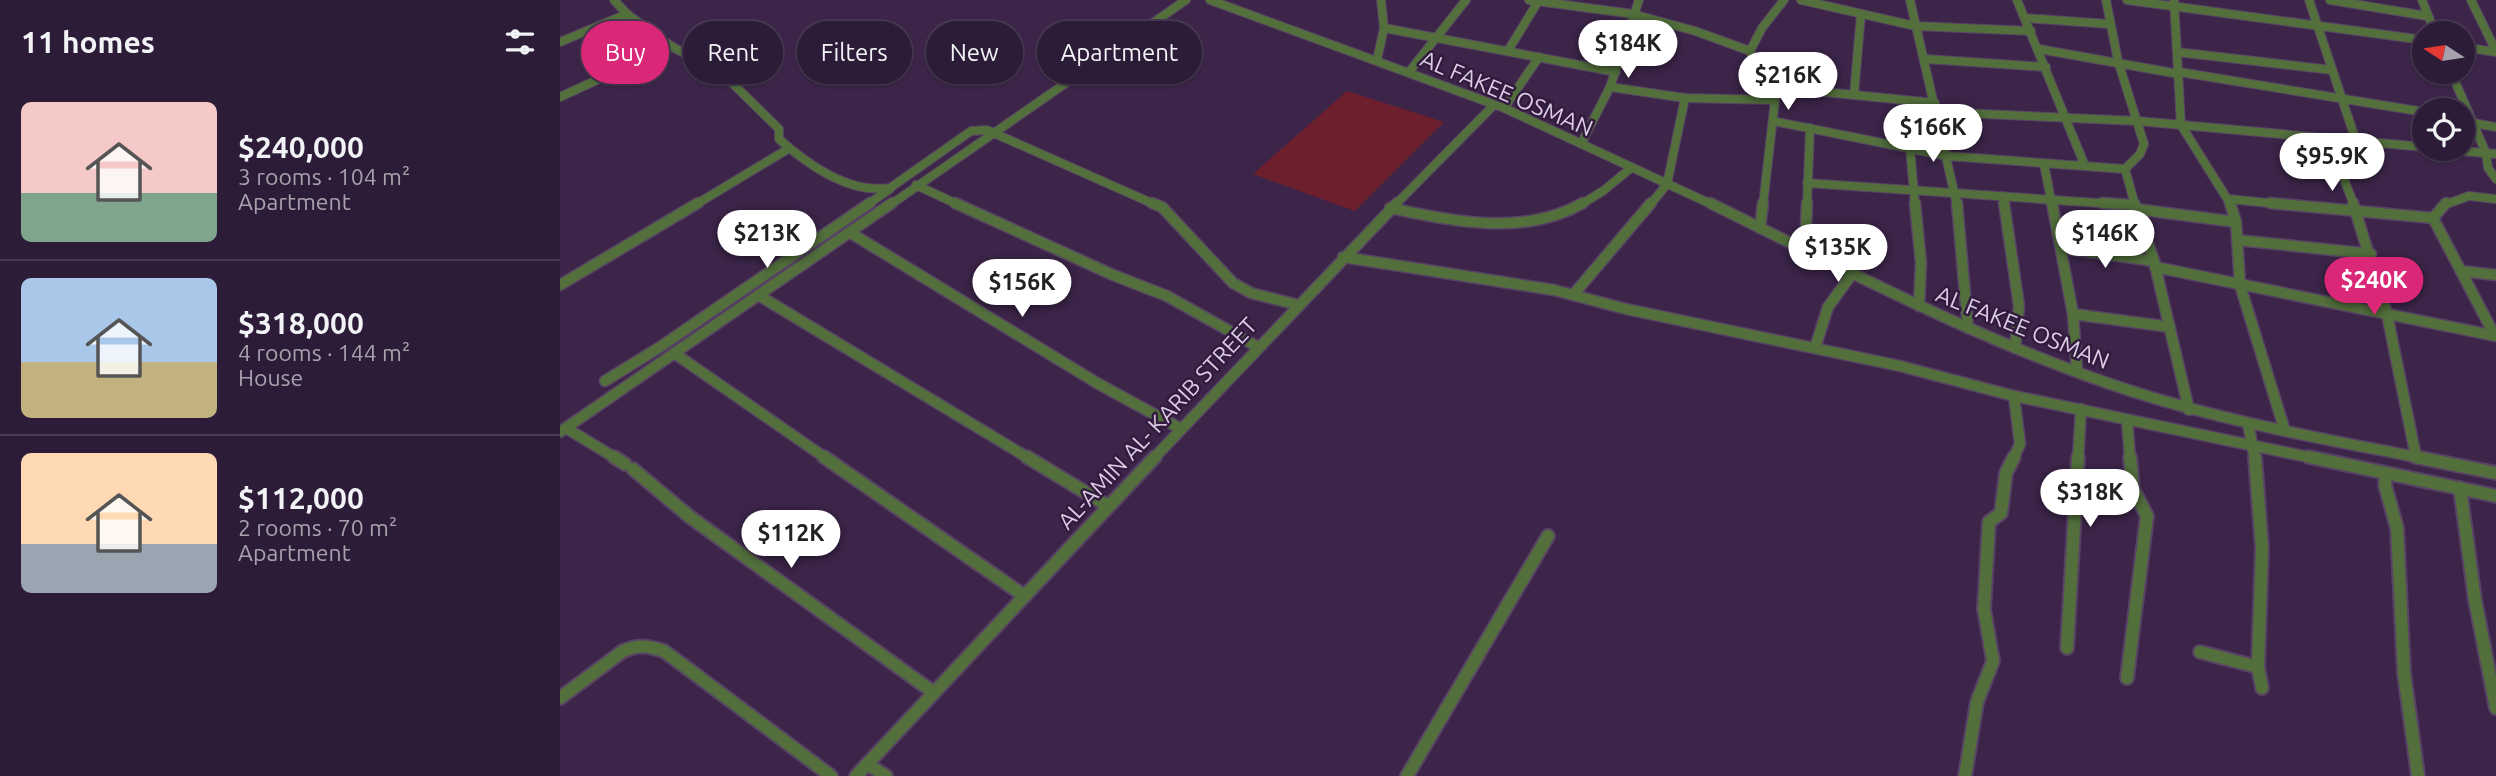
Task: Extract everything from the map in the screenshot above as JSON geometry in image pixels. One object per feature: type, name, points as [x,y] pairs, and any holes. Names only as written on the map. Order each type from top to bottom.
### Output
[{"type":"street","points":[[614,0],[626,14],[671,46],[724,75],[779,129],[779,139],[788,149],[840,179],[864,188],[891,188]]},
{"type":"street","points":[[933,692],[690,517],[629,466],[563,430],[991,132],[1186,0]]},
{"type":"street","name":"AL FAKEE OSMAN","points":[[1210,0],[1499,106],[1805,249],[1919,306],[2015,348],[2077,371],[2189,410],[2496,473]]},
{"type":"street","points":[[1235,9],[1245,0]]},
{"type":"street","points":[[1377,60],[1384,28],[1381,0]]},
{"type":"street","points":[[1409,72],[1466,0]]},
{"type":"street","points":[[1529,0],[1633,14],[1695,31],[1750,51],[1764,86],[1774,100],[1760,228]]},
{"type":"street","points":[[1581,144],[1610,87],[1639,0]]},
{"type":"street","points":[[1750,51],[1762,28],[1783,0]]},
{"type":"street","points":[[1801,0],[1915,26],[2031,31]]},
{"type":"street","points":[[1910,0],[1956,195],[1968,328]]},
{"type":"street","points":[[2017,0],[2085,166]]},
{"type":"street","points":[[2106,0],[2118,61],[2138,121],[2143,150],[2125,169]]},
{"type":"street","points":[[2127,0],[2174,3],[2412,38]]},
{"type":"street","points":[[2309,0],[2356,141]]},
{"type":"street","points":[[2330,0],[2427,16]]},
{"type":"street","points":[[2422,0],[2429,21]]},
{"type":"street","points":[[2471,0],[2496,51]]},
{"type":"street","points":[[1508,50],[1539,1]]},
{"type":"street","points":[[2174,3],[2181,125],[2229,199],[2236,222],[2239,285],[2285,431]]},
{"type":"street","points":[[560,42],[626,14]]},
{"type":"street","points":[[1854,95],[1861,14]]},
{"type":"street","points":[[2025,18],[2109,24]]},
{"type":"street","points":[[1384,28],[1616,72]]},
{"type":"street","points":[[560,97],[671,46]]},
{"type":"street","points":[[2475,49],[2496,51]]},
{"type":"street","points":[[2039,50],[2412,110]]},
{"type":"street","points":[[2177,52],[2332,70]]},
{"type":"street","name":"AL-AMIN AL- KARIB STREET","points":[[856,776],[1023,595],[1390,208],[1499,106],[1539,57]]},
{"type":"street","points":[[1926,59],[2046,67]]},
{"type":"street","points":[[1764,86],[1937,107],[2064,118],[2138,121],[2412,146]]},
{"type":"street","points":[[1610,87],[1685,98],[1774,100]]},
{"type":"street","points":[[1573,295],[1667,184],[1685,98]]},
{"type":"street","points":[[1773,121],[1947,156],[2125,169]]},
{"type":"street","points":[[2475,123],[2496,127]]},
{"type":"street","points":[[2475,126],[2491,154],[2488,168],[2496,179]]},
{"type":"street","points":[[1805,249],[1810,128]]},
{"type":"street","points":[[605,381],[692,326],[971,131],[978,129],[991,132],[1162,207],[1233,283],[1251,293],[1298,305]]},
{"type":"street","points":[[1910,147],[1921,263],[1919,306]]},
{"type":"street","points":[[560,285],[788,149]]},
{"type":"street","points":[[2044,164],[2073,314],[2077,371]]},
{"type":"street","points":[[1390,208],[1461,224],[1523,223],[1577,206],[1611,187],[1631,168]]},
{"type":"street","points":[[2125,169],[2155,264],[2189,410]]},
{"type":"street","points":[[2342,174],[2357,210],[2390,317],[2416,457]]},
{"type":"street","points":[[1807,183],[1956,195],[2052,198],[2236,222]]},
{"type":"street","points":[[916,184],[1113,275],[1167,296],[1258,347]]},
{"type":"street","points":[[2003,196],[2019,306],[2015,348]]},
{"type":"street","points":[[2432,218],[2436,210],[2450,200],[2465,196],[2496,199]]},
{"type":"street","points":[[2229,199],[2432,218]]},
{"type":"street","points":[[2432,218],[2496,336]]},
{"type":"street","points":[[849,232],[1097,383],[1181,429]]},
{"type":"street","points":[[2237,240],[2371,254]]},
{"type":"street","points":[[2061,248],[2155,264],[2390,317],[2496,336]]},
{"type":"street","points":[[1343,257],[1529,285],[1900,366],[2014,396],[2496,496]]},
{"type":"street","points":[[2461,271],[2496,275]]},
{"type":"street","points":[[1815,348],[1828,307],[1852,274]]},
{"type":"street","points":[[758,295],[1108,506]]},
{"type":"street","points":[[2073,314],[2170,327]]},
{"type":"street","points":[[674,353],[1023,595]]},
{"type":"street","points":[[1965,776],[1974,716],[1993,661],[1983,622],[1985,557],[1989,522],[2001,513],[2006,473],[2020,444],[2014,396]]},
{"type":"street","points":[[2067,648],[2068,577],[2078,491],[2081,409]]},
{"type":"street","points":[[2127,420],[2133,489],[2147,516],[2127,678]]},
{"type":"street","points":[[2248,424],[2249,444],[2258,472],[2260,500],[2258,667],[2262,688]]},
{"type":"street","points":[[2440,462],[2444,485]]},
{"type":"street","points":[[2386,473],[2385,485],[2397,527],[2404,673],[2418,776]]},
{"type":"street","points":[[2459,488],[2475,600],[2496,708]]},
{"type":"street","points":[[1407,776],[1548,536]]},
{"type":"street","points":[[560,698],[628,648],[643,645],[654,648],[664,651],[831,776]]},
{"type":"street","points":[[2200,652],[2232,663],[2258,667]]},
{"type":"street","points":[[867,764],[886,776]]},
{"type":"shaded area","points":[[1347,91],[1444,122],[1355,211],[1253,174]]}]
